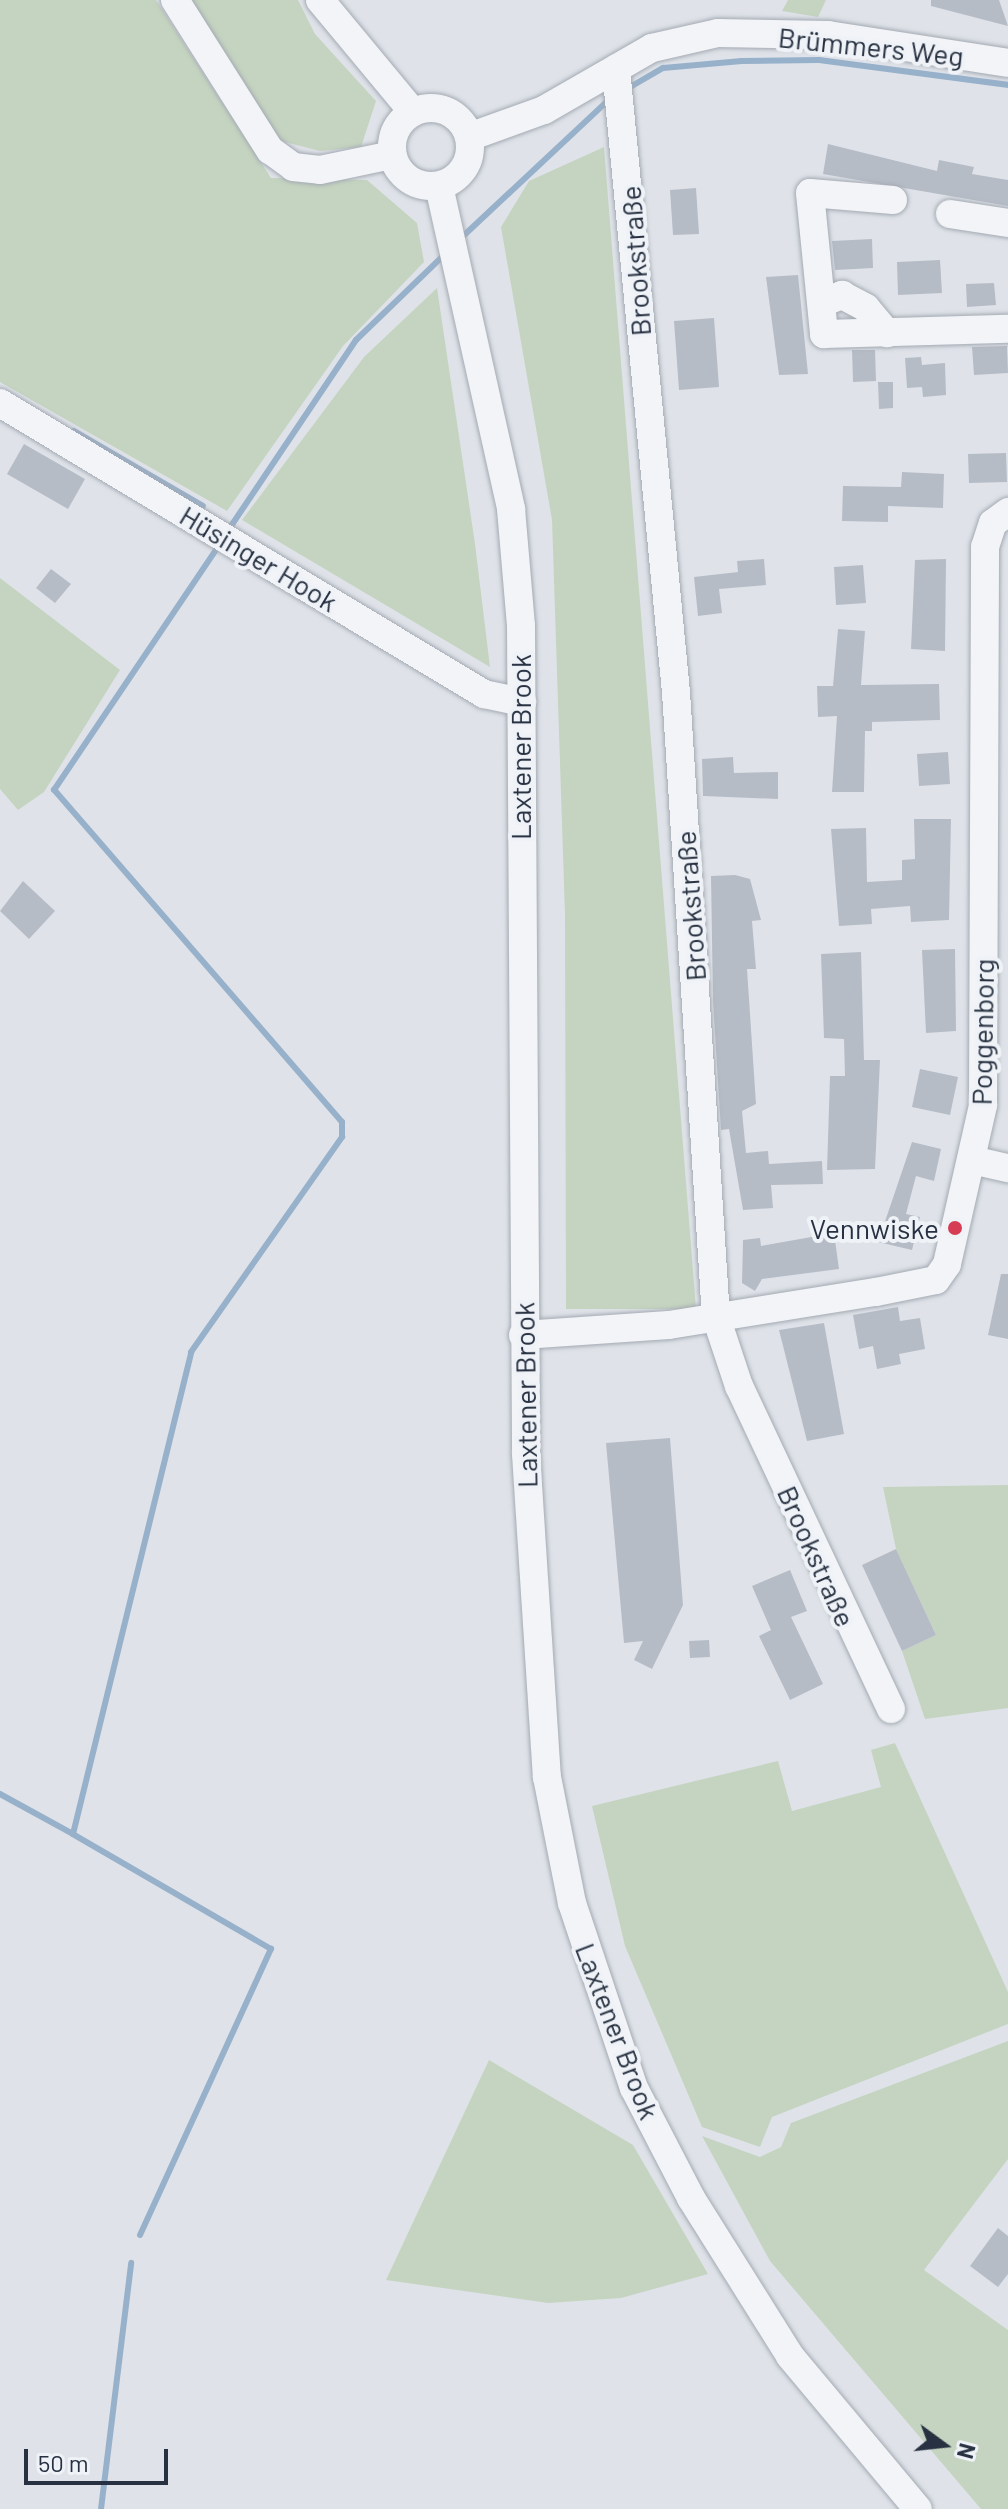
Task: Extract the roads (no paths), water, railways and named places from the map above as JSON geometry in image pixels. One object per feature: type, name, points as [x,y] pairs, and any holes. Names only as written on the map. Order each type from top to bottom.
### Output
[{"type":"street","points":[[175,0],[270,150],[293,167],[320,170],[392,155]]},
{"type":"street","points":[[320,0],[413,112]]},
{"type":"street","name":"Brümmers Weg","points":[[469,137],[544,110],[617,73],[652,48],[718,33],[828,35],[1008,63]]},
{"type":"street","name":"Brookstraße","points":[[617,73],[676,692],[716,1317],[739,1386],[891,1709]]},
{"type":"street","points":[[447,111],[469,137],[458,176],[439,186],[409,180],[392,155],[400,123],[413,112],[447,111]]},
{"type":"street","name":"Laxtener Brook","points":[[439,186],[511,509],[522,702],[523,1335],[547,1777],[595,1982],[634,2088],[739,2279],[848,2431],[918,2509]]},
{"type":"street","points":[[893,200],[810,193],[824,334],[1008,329]]},
{"type":"street","points":[[950,214],[1008,223]]},
{"type":"street","name":"Hüsinger Hook","points":[[0,403],[484,694],[522,702]]},
{"type":"street","name":"Poggenborg","points":[[523,1335],[716,1317],[936,1280],[972,1160],[983,1105],[997,966],[979,859],[985,547],[993,523],[1008,512]]},
{"type":"street","points":[[972,1160],[1008,1168]]},
{"type":"waterway","points":[[625,90],[663,68],[742,61],[819,60],[1008,85]]},
{"type":"waterway","points":[[460,239],[612,97]]},
{"type":"waterway","points":[[227,532],[356,340],[446,253]]},
{"type":"waterway","points":[[74,431],[203,506]]},
{"type":"waterway","points":[[140,2235],[271,1949],[73,1834],[191,1352],[342,1137],[342,1122],[54,790],[219,545]]},
{"type":"waterway","points":[[0,1794],[73,1834]]},
{"type":"waterway","points":[[101,2509],[131,2263]]},
{"type":"place","name":"Vennwiske","points":[[955,1228]]}]
